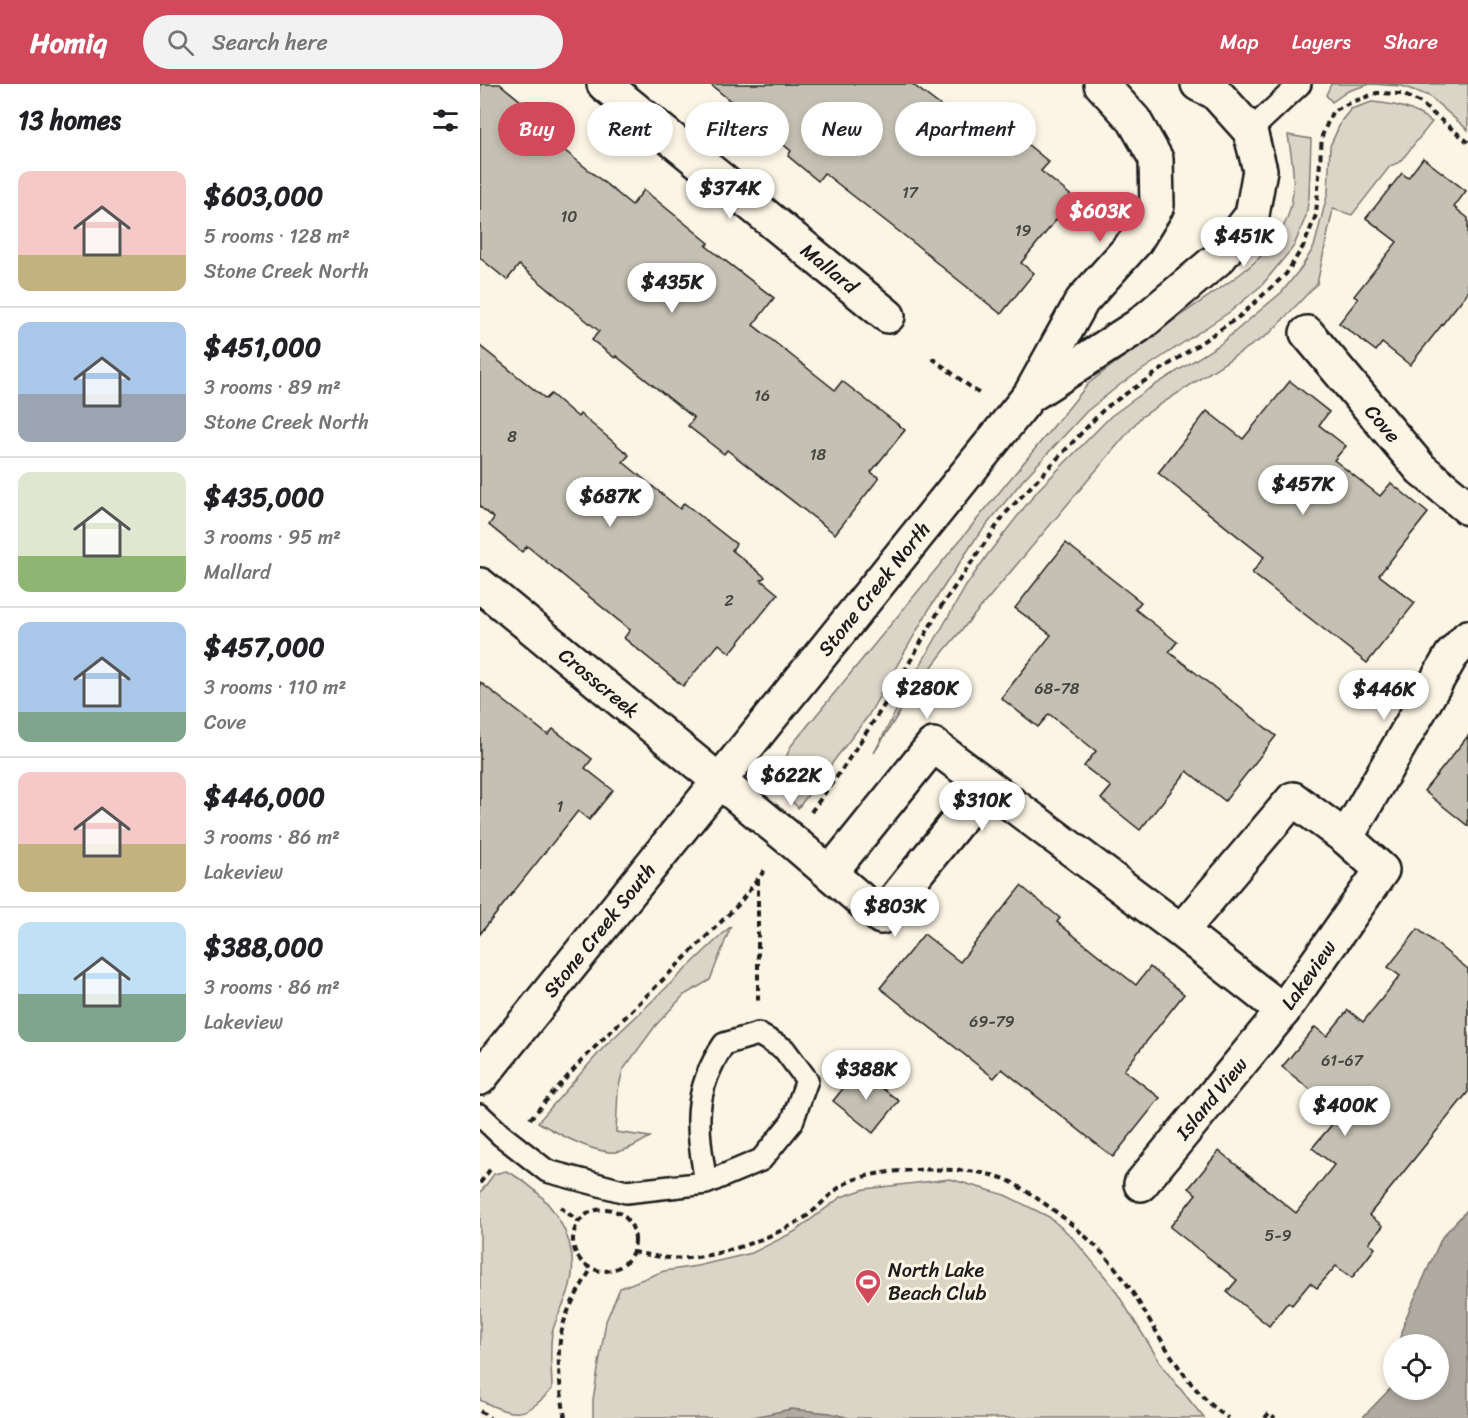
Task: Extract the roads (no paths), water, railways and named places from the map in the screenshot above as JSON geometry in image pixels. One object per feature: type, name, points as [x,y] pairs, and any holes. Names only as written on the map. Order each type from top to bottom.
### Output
[{"type":"street","name":"Mallard","points":[[604,84],[888,315]]},
{"type":"street","name":"Stone Creek North","points":[[719,782],[1030,395],[1082,302],[1135,242],[1157,206],[1156,159],[1134,120],[1101,84]]},
{"type":"street","name":"Stone Creek North","points":[[1030,395],[1138,326],[1220,257],[1252,215],[1260,170],[1250,131],[1215,92],[1198,84]]},
{"type":"street","name":"Cove","points":[[1307,333],[1421,469],[1468,508]]},
{"type":"street","name":"Crosscreek","points":[[480,585],[719,782]]},
{"type":"street","points":[[1346,838],[1451,656],[1468,637]]},
{"type":"street","name":"Lakeview","points":[[830,873],[933,745],[1181,931],[1283,1011],[1382,870],[1346,838],[1293,799],[1181,931]]},
{"type":"street","points":[[719,782],[881,917],[986,786]]},
{"type":"street","name":"Stone Creek South","points":[[480,1078],[719,782]]},
{"type":"street","name":"Island View","points":[[1141,1184],[1283,1011]]},
{"type":"lane","points":[[1250,131],[1300,84]]},
{"type":"lane","points":[[480,1115],[501,1135],[547,1171],[626,1192],[706,1182],[761,1160],[792,1122],[807,1080],[784,1049],[758,1034],[724,1044],[711,1064],[698,1114],[699,1144],[706,1182]]},
{"type":"place","name":"North Lake Beach Club","points":[[868,1305]]}]
